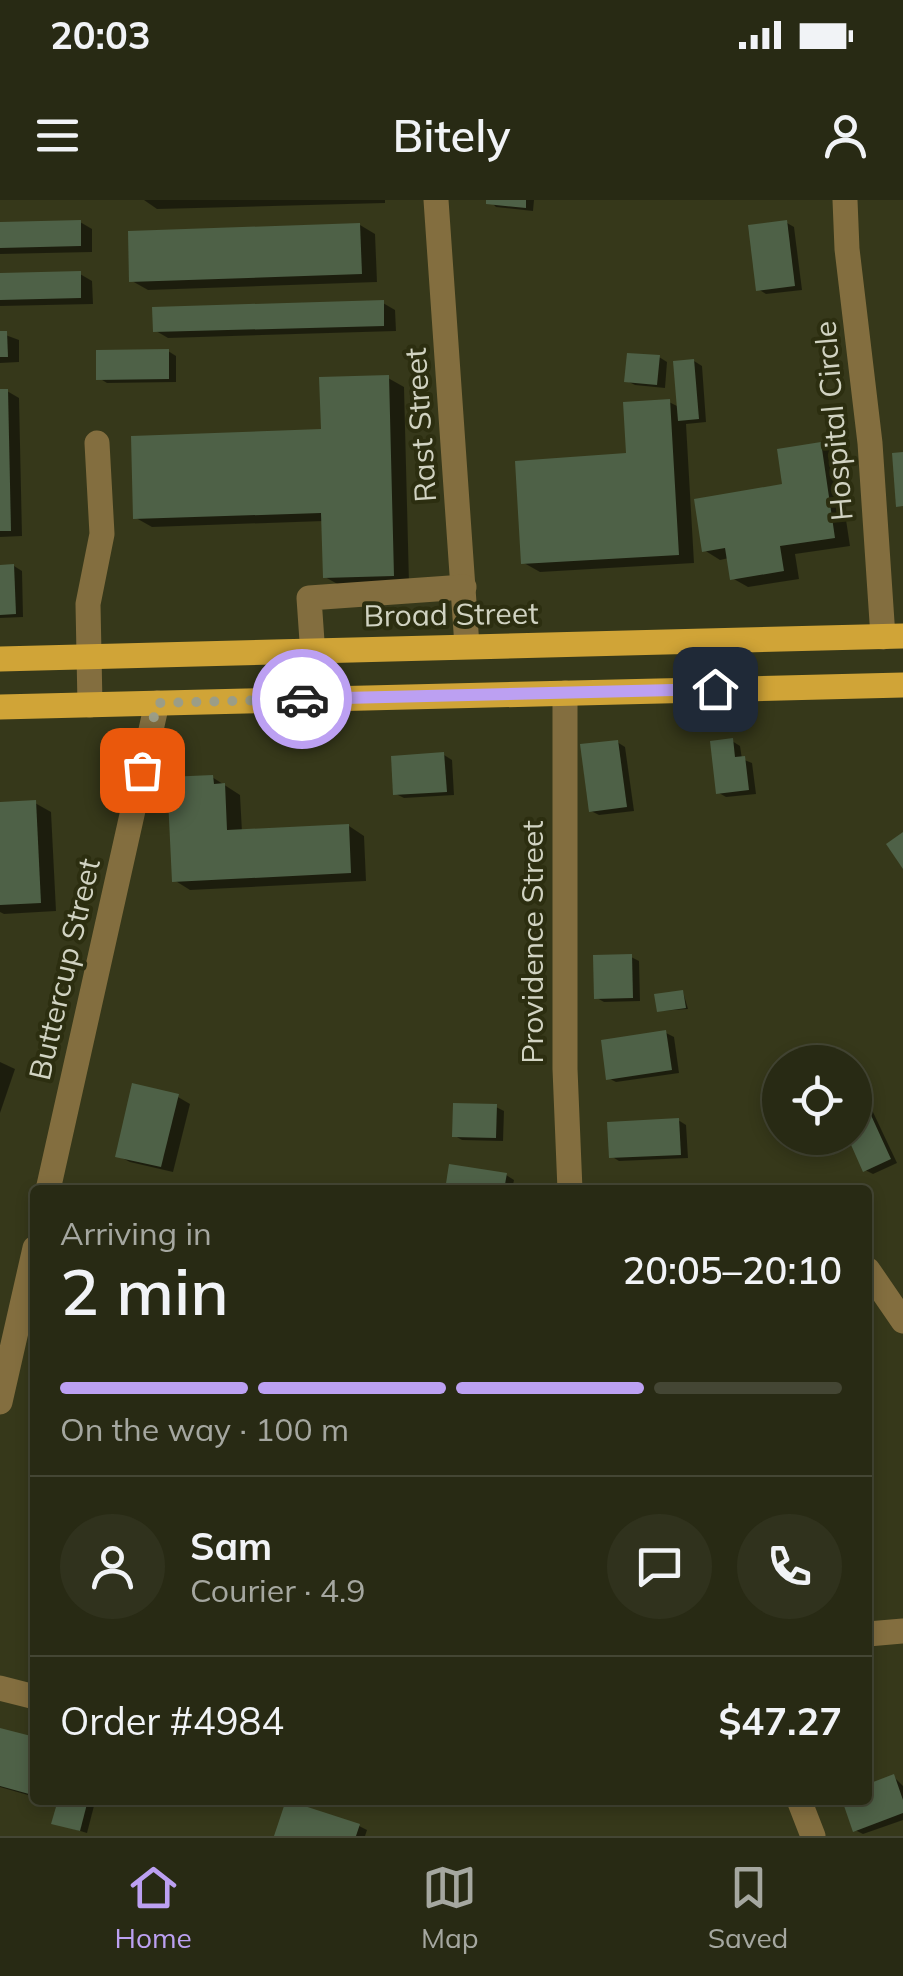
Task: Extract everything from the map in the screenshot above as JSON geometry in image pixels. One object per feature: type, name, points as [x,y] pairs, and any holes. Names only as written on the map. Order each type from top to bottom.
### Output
[{"type":"main road","name":"Broad Street","points":[[0,659],[893,637]]},
{"type":"main road","points":[[0,707],[903,685]]},
{"type":"street","name":"Rast Street","points":[[436,200],[467,646]]},
{"type":"street","name":"Hospital Circle","points":[[845,200],[847,248],[893,637]]},
{"type":"street","points":[[90,705],[88,604],[102,534],[97,443]]},
{"type":"street","points":[[316,699],[309,598],[464,588]]},
{"type":"street","name":"Providence Street","points":[[565,693],[565,1069],[570,1185]]},
{"type":"street","name":"Buttercup Street","points":[[51,1185],[157,703]]},
{"type":"street","points":[[0,1402],[30,1270]]},
{"type":"street","points":[[872,1276],[903,1321]]},
{"type":"street","points":[[872,1634],[903,1632]]},
{"type":"street","points":[[0,1688],[30,1696]]},
{"type":"street","points":[[801,1805],[813,1836]]},
{"type":"building","points":[[486,200],[526,200],[526,208],[486,204]]},
{"type":"building","points":[[81,220],[81,246],[0,248],[0,222]]},
{"type":"building","points":[[787,220],[795,286],[756,291],[748,225]]},
{"type":"building","points":[[360,223],[362,274],[129,282],[128,231]]},
{"type":"building","points":[[81,271],[81,298],[0,300],[0,273]]},
{"type":"building","points":[[384,300],[384,326],[153,332],[152,307]]},
{"type":"building","points":[[0,331],[7,331],[8,357],[0,357]]},
{"type":"building","points":[[169,349],[169,379],[96,380],[96,350]]},
{"type":"building","points":[[627,353],[660,355],[657,385],[624,382]]},
{"type":"building","points":[[694,359],[699,419],[678,421],[673,361]]},
{"type":"building","points":[[389,375],[394,576],[323,578],[321,513],[133,519],[131,436],[321,429],[319,377]]},
{"type":"building","points":[[0,389],[8,389],[11,531],[0,531]]},
{"type":"building","points":[[670,399],[679,555],[521,564],[515,461],[626,453],[623,402]]},
{"type":"building","points":[[821,442],[835,538],[780,546],[784,571],[730,580],[725,548],[702,552],[694,499],[782,484],[777,449]]},
{"type":"building","points":[[903,452],[903,506],[896,507],[892,453]]},
{"type":"building","points":[[14,564],[16,614],[0,615],[0,565]]},
{"type":"building","points":[[733,738],[735,757],[745,756],[749,790],[716,794],[710,741]]},
{"type":"building","points":[[618,740],[627,807],[589,812],[580,744]]},
{"type":"building","points":[[444,752],[447,792],[393,795],[391,756]]},
{"type":"building","points":[[213,775],[214,784],[225,783],[227,830],[349,824],[351,873],[172,882],[167,777]]},
{"type":"building","points":[[36,800],[41,903],[0,905],[0,802]]},
{"type":"building","points":[[903,832],[903,869],[886,844]]},
{"type":"building","points":[[632,954],[633,998],[594,999],[593,955]]},
{"type":"building","points":[[683,990],[686,1008],[657,1012],[654,994]]},
{"type":"building","points":[[666,1030],[672,1070],[606,1080],[601,1040]]},
{"type":"building","points":[[132,1083],[179,1094],[161,1167],[115,1157]]},
{"type":"building","points":[[453,1103],[497,1104],[496,1138],[452,1137]]},
{"type":"building","points":[[872,1117],[891,1159],[863,1172],[856,1155],[872,1155]]},
{"type":"building","points":[[679,1118],[681,1155],[609,1158],[607,1122]]},
{"type":"building","points":[[449,1164],[507,1173],[505,1185],[446,1185]]},
{"type":"building","points":[[0,1728],[30,1736],[29,1794],[0,1786]]},
{"type":"building","points":[[894,1774],[903,1813],[853,1832],[844,1805],[872,1805],[872,1782]]},
{"type":"building","points":[[57,1805],[87,1805],[80,1831],[51,1824]]},
{"type":"building","points":[[284,1805],[301,1805],[360,1824],[356,1836],[274,1836]]},
{"type":"way so far","points":[[142,770],[157,703],[302,699]]},
{"type":"route","points":[[302,699],[715,689]]}]
